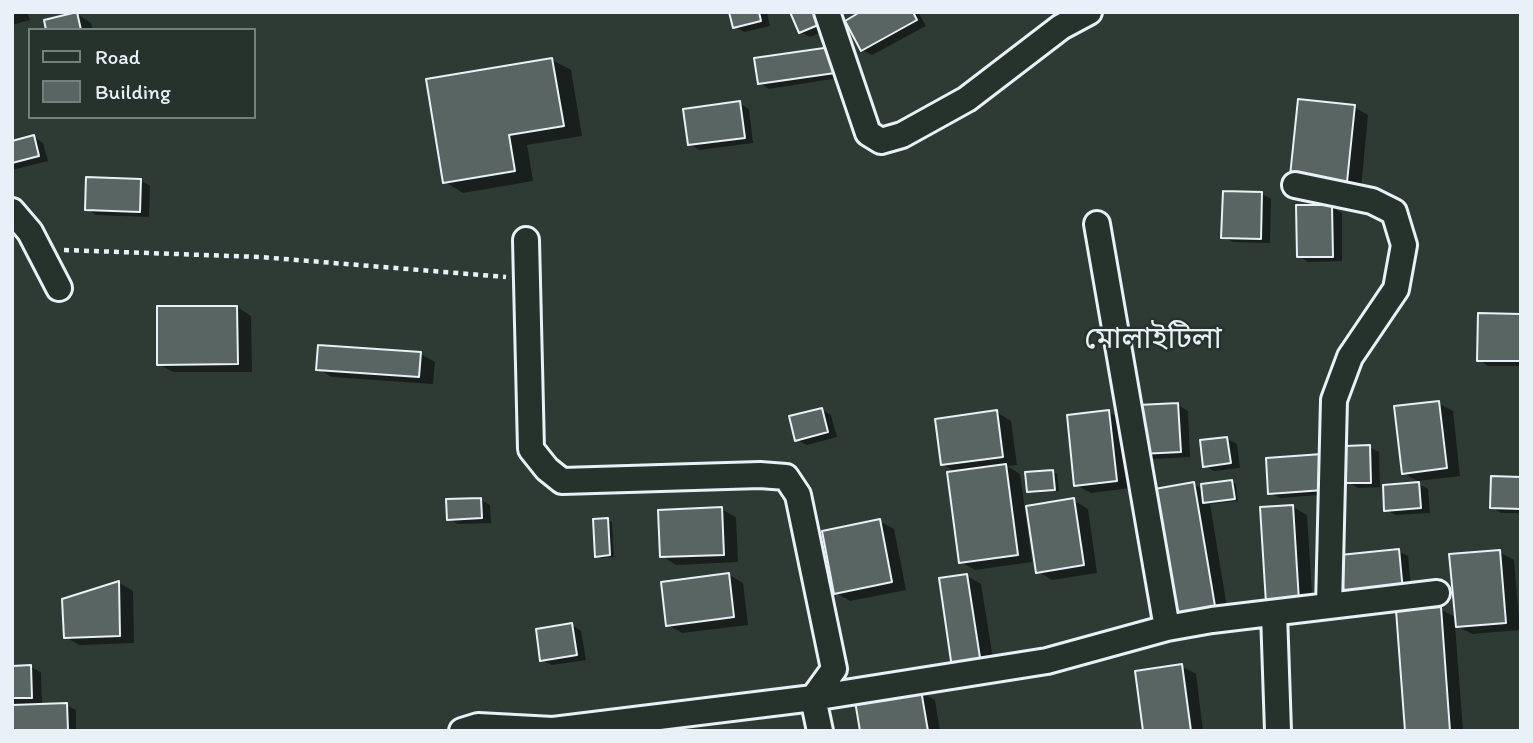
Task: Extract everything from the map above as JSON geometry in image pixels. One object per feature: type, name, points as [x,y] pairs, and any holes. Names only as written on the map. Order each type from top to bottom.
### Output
[{"type":"street","points":[[827,12],[868,133],[881,141],[902,135],[967,99],[1061,27],[1089,12]]},
{"type":"street","points":[[1295,184],[1372,201],[1394,212],[1404,246],[1396,289],[1350,357],[1334,400],[1329,606]]},
{"type":"street","points":[[12,211],[30,232],[59,288]]},
{"type":"street","points":[[1097,224],[1167,628]]},
{"type":"street","points":[[526,240],[531,449],[547,469],[562,481],[760,475],[786,477],[798,495],[834,669],[813,698],[820,731]]},
{"type":"street","points":[[462,731],[478,726],[553,730],[813,698],[1046,662],[1167,628],[1212,620],[1437,593]]},
{"type":"street","points":[[1274,613],[1278,731]]},
{"type":"path","points":[[39,249],[260,257],[527,279]]},
{"type":"building","points":[[77,12],[81,28],[46,28],[44,20]]},
{"type":"building","points":[[729,12],[759,12],[761,21],[733,28]]},
{"type":"building","points":[[790,12],[818,12],[823,23],[799,33]]},
{"type":"building","points":[[860,12],[913,12],[917,20],[861,51],[845,21]]},
{"type":"building","points":[[831,47],[835,73],[758,84],[754,58]]},
{"type":"building","points":[[552,58],[564,126],[509,135],[515,171],[443,183],[426,79]]},
{"type":"building","points":[[1298,99],[1355,105],[1347,182],[1290,176]]},
{"type":"building","points":[[740,101],[745,138],[688,145],[683,109]]},
{"type":"building","points":[[34,135],[39,156],[12,163],[12,141]]},
{"type":"building","points":[[86,177],[141,179],[140,212],[85,210]]},
{"type":"building","points":[[1223,191],[1262,192],[1261,239],[1221,238]]},
{"type":"building","points":[[1296,205],[1332,205],[1333,257],[1297,257]]},
{"type":"building","points":[[157,306],[237,306],[238,364],[157,365]]},
{"type":"building","points":[[1478,313],[1521,314],[1521,361],[1477,361]]},
{"type":"building","points":[[318,345],[421,352],[419,377],[316,370]]},
{"type":"building","points":[[1439,401],[1447,468],[1402,474],[1394,406]]},
{"type":"building","points":[[1178,403],[1181,452],[1140,454],[1138,405]]},
{"type":"building","points":[[822,408],[828,432],[795,441],[789,416]]},
{"type":"building","points":[[997,410],[1003,457],[941,465],[935,419]]},
{"type":"building","points":[[1109,410],[1117,481],[1074,486],[1067,415]]},
{"type":"building","points":[[1227,437],[1231,463],[1203,467],[1200,440]]},
{"type":"building","points":[[1370,445],[1371,483],[1346,483],[1345,446]]},
{"type":"building","points":[[1322,454],[1324,490],[1268,494],[1266,458]]},
{"type":"building","points":[[1006,464],[1018,555],[959,563],[947,472]]},
{"type":"building","points":[[1053,470],[1055,490],[1027,492],[1025,472]]},
{"type":"building","points":[[1491,476],[1521,477],[1521,509],[1490,508]]},
{"type":"building","points":[[1232,480],[1235,499],[1203,503],[1201,484]]},
{"type":"building","points":[[1194,482],[1216,612],[1171,620],[1149,490]]},
{"type":"building","points":[[1419,482],[1421,508],[1384,511],[1383,485]]},
{"type":"building","points":[[481,498],[482,518],[447,520],[446,499]]},
{"type":"building","points":[[1074,498],[1084,565],[1036,573],[1026,506]]},
{"type":"building","points":[[1293,505],[1299,601],[1266,603],[1260,507]]},
{"type":"building","points":[[722,507],[724,555],[660,557],[658,510]]},
{"type":"building","points":[[608,518],[610,555],[595,557],[593,519]]},
{"type":"building","points":[[880,519],[892,582],[834,594],[822,531]]},
{"type":"building","points":[[1399,549],[1403,591],[1344,597],[1340,555]]},
{"type":"building","points":[[1500,550],[1506,623],[1456,627],[1449,554]]},
{"type":"building","points":[[729,573],[734,617],[666,626],[661,582]]},
{"type":"building","points":[[967,574],[981,664],[952,668],[939,578]]},
{"type":"building","points":[[119,581],[120,636],[64,638],[62,599]]},
{"type":"building","points":[[1441,607],[1450,731],[1405,731],[1396,610]]},
{"type":"building","points":[[572,623],[577,655],[540,661],[536,629]]},
{"type":"building","points":[[1182,664],[1191,731],[1143,731],[1135,671]]},
{"type":"building","points":[[31,665],[32,698],[12,698],[12,666]]},
{"type":"building","points":[[921,690],[928,731],[860,731],[855,701]]},
{"type":"building","points":[[67,703],[68,731],[12,731],[12,705]]},
{"type":"district","name":"মোলাইটিলা","points":[[1153,340]]}]
